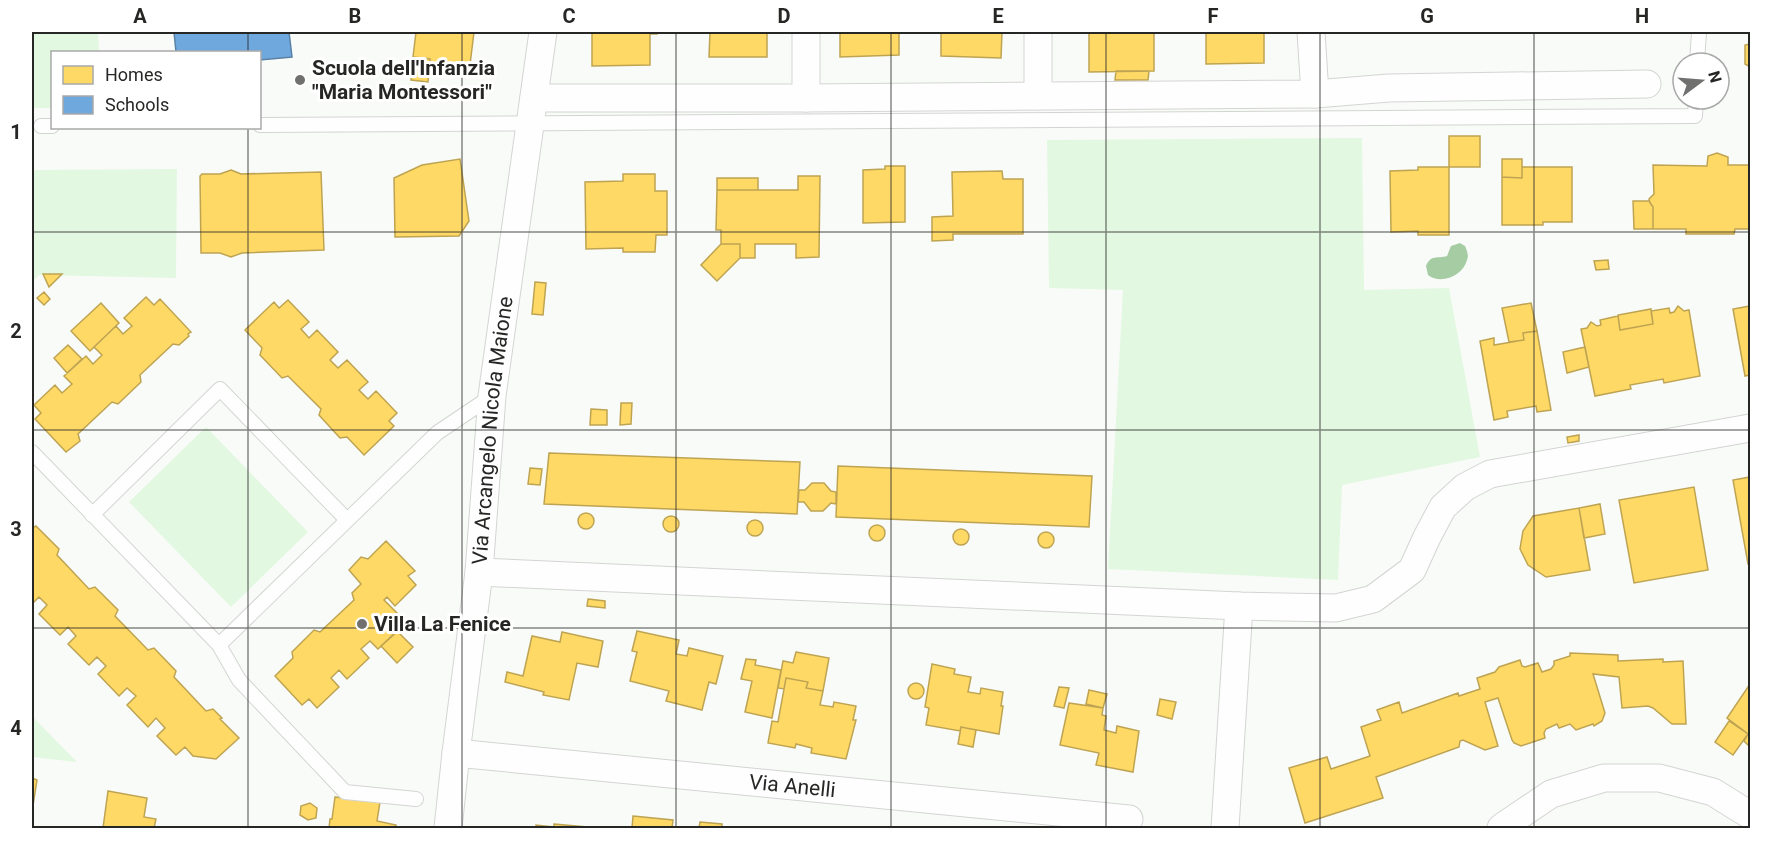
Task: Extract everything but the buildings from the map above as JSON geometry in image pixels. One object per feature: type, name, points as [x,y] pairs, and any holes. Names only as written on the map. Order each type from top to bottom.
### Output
[{"type":"street","name":"Via Arcangelo Nicola Maione","points":[[448,828],[479,572],[492,396],[543,32]]},
{"type":"street","points":[[806,32],[806,98]]},
{"type":"street","points":[[1038,32],[1038,96]]},
{"type":"street","points":[[1311,32],[1315,94]]},
{"type":"street","points":[[534,98],[1315,94],[1389,88],[1647,84]]},
{"type":"street","points":[[479,572],[1239,606],[1336,608],[1373,599],[1412,570],[1443,507],[1465,487],[1490,474],[1750,428]]},
{"type":"street","points":[[1225,828],[1239,606]]},
{"type":"street","name":"Via Anelli","points":[[456,753],[1130,819]]},
{"type":"street","points":[[1499,827],[1551,794],[1604,778],[1659,777],[1713,792],[1750,815]]},
{"type":"lane","points":[[1698,51],[1699,32]]},
{"type":"lane","points":[[261,125],[1695,116],[1695,111]]},
{"type":"lane","points":[[92,514],[220,389],[348,520]]},
{"type":"lane","points":[[219,645],[437,433],[492,396]]},
{"type":"lane","points":[[32,452],[219,645],[239,680],[345,792],[416,799]]},
{"type":"shaded area","points":[[32,32],[98,32],[99,51],[51,51],[51,108],[32,108]]},
{"type":"shaded area","points":[[1362,138],[1364,290],[1449,288],[1480,457],[1342,485],[1338,580],[1108,569],[1123,290],[1049,288],[1047,140]]},
{"type":"shaded area","points":[[177,169],[176,278],[39,275],[32,282],[32,170]]},
{"type":"shaded area","points":[[1460,243],[1465,246],[1468,255],[1465,266],[1461,270],[1445,279],[1428,275],[1426,266],[1430,260],[1447,256],[1451,246]]},
{"type":"shaded area","points":[[206,427],[308,532],[231,607],[129,502]]},
{"type":"shaded area","points":[[32,716],[77,762],[32,757]]},
{"type":"place","name":"Scuola dell'Infanzia \"Maria Montessori\"","points":[[300,80]]},
{"type":"place","name":"Villa La Fenice","points":[[362,624]]}]
